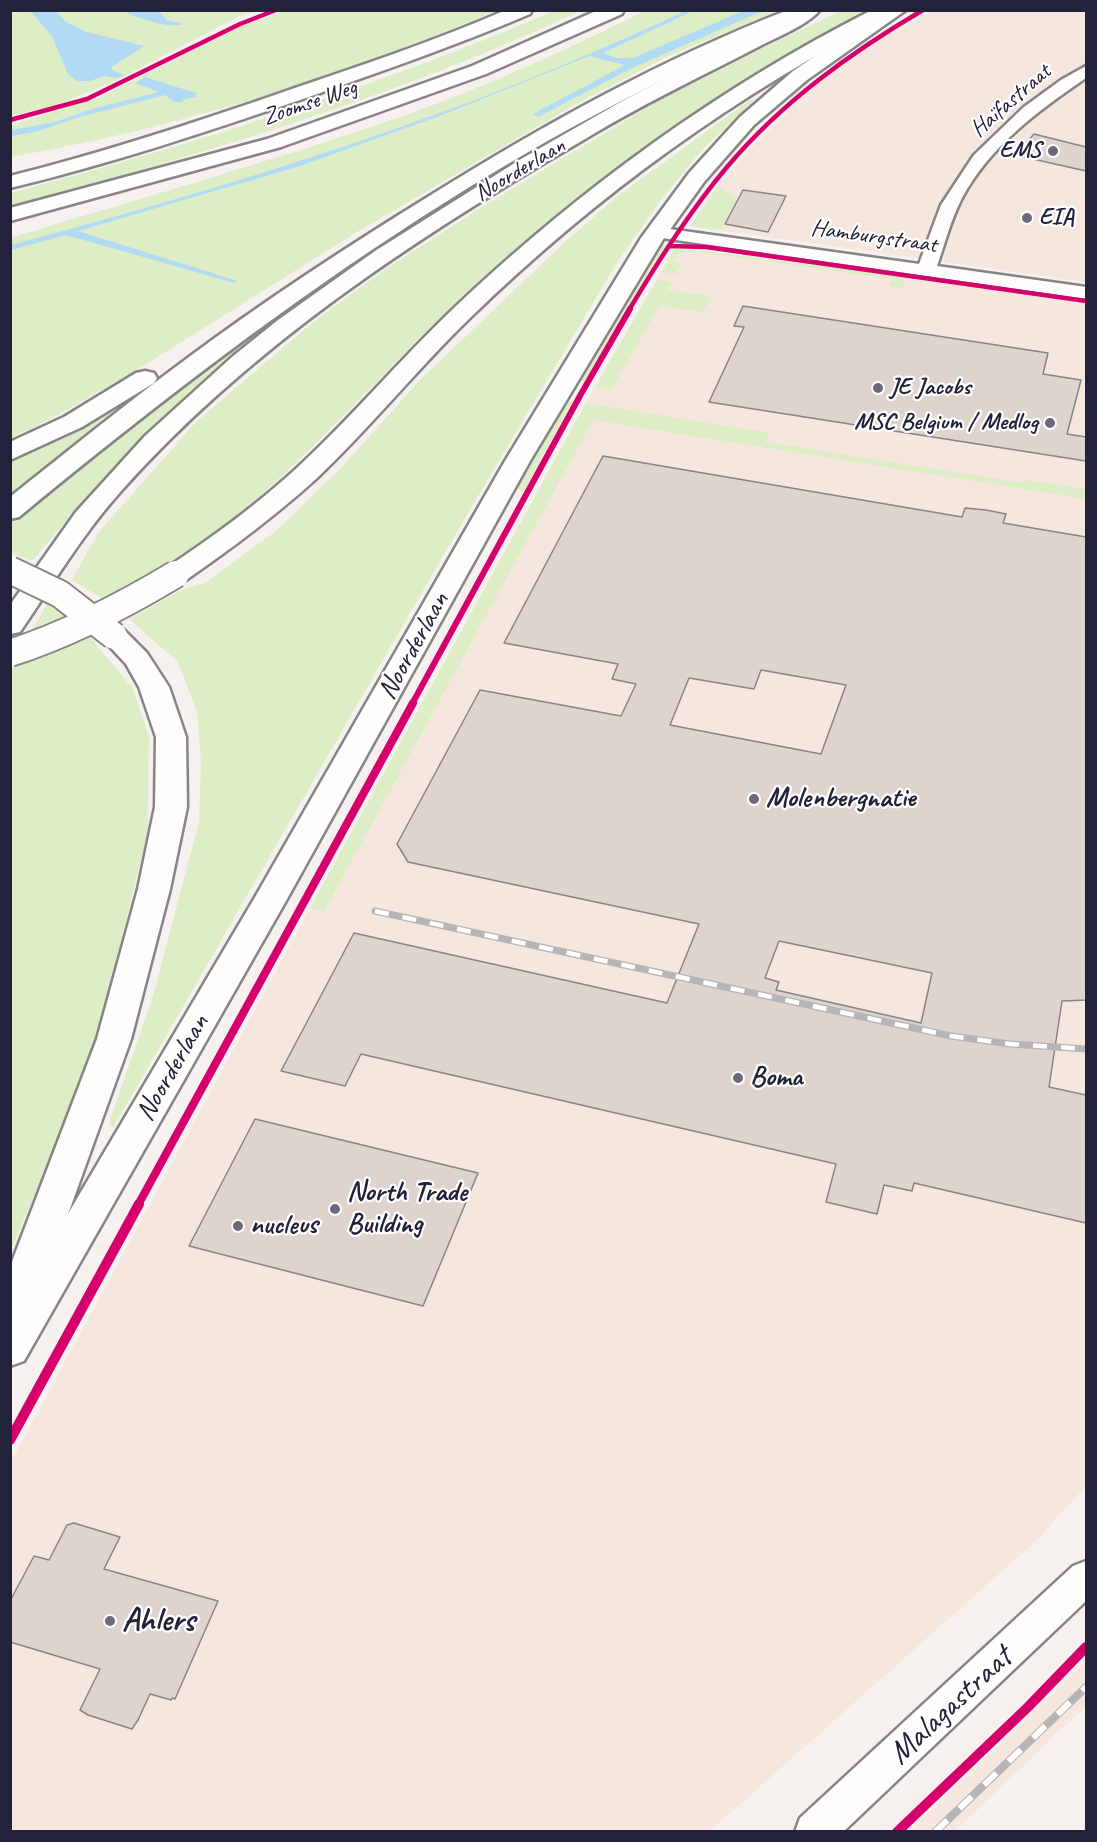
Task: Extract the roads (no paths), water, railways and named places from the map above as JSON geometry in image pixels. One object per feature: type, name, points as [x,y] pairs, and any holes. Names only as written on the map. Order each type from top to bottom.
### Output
[{"type":"main road","name":"Zoomse Weg","points":[[10,182],[83,165],[212,125],[385,64],[523,10]]},
{"type":"main road","name":"Zoomse Weg","points":[[10,215],[274,143],[479,70],[615,10]]},
{"type":"main road","points":[[10,511],[162,389],[234,335],[360,248],[584,111],[724,43],[806,10]]},
{"type":"main road","name":"Noorderlaan","points":[[10,626],[52,564],[111,486],[173,422],[236,365],[297,317],[368,265],[437,220],[606,118],[757,41],[811,10]]},
{"type":"main road","points":[[10,653],[78,627],[138,598],[229,538],[284,494],[464,311],[607,187],[733,96],[856,25],[887,10]]},
{"type":"main road","name":"Noorderlaan","points":[[10,1349],[268,906],[525,448],[655,232],[682,195],[723,148],[774,96],[826,56],[897,10]]},
{"type":"main road","points":[[10,164],[212,125]]},
{"type":"main road","points":[[10,227],[159,184],[274,143]]},
{"type":"main road","points":[[10,452],[73,422],[110,401],[312,272],[360,248]]},
{"type":"main road","points":[[10,570],[60,594],[85,611],[114,636],[136,659],[154,687],[171,737],[171,807],[154,889],[114,1039],[10,1320]]},
{"type":"street","name":"Haïfastraat","points":[[926,270],[953,198],[985,153],[1030,111],[1086,71]]},
{"type":"street","name":"Hamburgstraat","points":[[655,232],[1086,293]]},
{"type":"street","name":"Malagastraat","points":[[814,1832],[1086,1578]]},
{"type":"water","points":[[130,10],[159,11],[166,20],[184,24],[156,23],[128,14]]},
{"type":"water","points":[[30,11],[56,11],[66,22],[87,32],[144,46],[112,67],[112,70],[124,75],[117,78],[104,76],[90,81],[77,81],[68,74],[52,36]]},
{"type":"water","points":[[685,11],[693,11],[603,53],[616,58],[633,58],[743,11],[762,11],[632,68],[538,117],[533,114],[625,65],[589,56],[442,115],[300,166],[78,231],[238,281],[234,283],[66,235],[11,250],[11,245],[268,171],[438,114],[604,48]]},
{"type":"water","points":[[145,77],[196,93],[196,97],[182,100],[184,102],[174,102],[165,95],[76,118],[39,131],[11,136],[11,130],[55,122],[92,109],[159,92],[136,83]]},
{"type":"railway","points":[[375,911],[951,1036],[1010,1044],[1086,1049]]},
{"type":"railway","points":[[935,1832],[1086,1687]]},
{"type":"place","name":"EMS","points":[[1053,151]]},
{"type":"place","name":"EIA","points":[[1027,218]]},
{"type":"place","name":"JE Jacobs","points":[[878,388]]},
{"type":"place","name":"MSC Belgium / Medlog","points":[[1050,423]]},
{"type":"place","name":"Molenbergnatie","points":[[754,799]]},
{"type":"place","name":"Boma","points":[[738,1078]]},
{"type":"place","name":"North Trade Building","points":[[335,1209]]},
{"type":"place","name":"nucleus","points":[[238,1226]]},
{"type":"place","name":"Ahlers","points":[[110,1621]]}]
